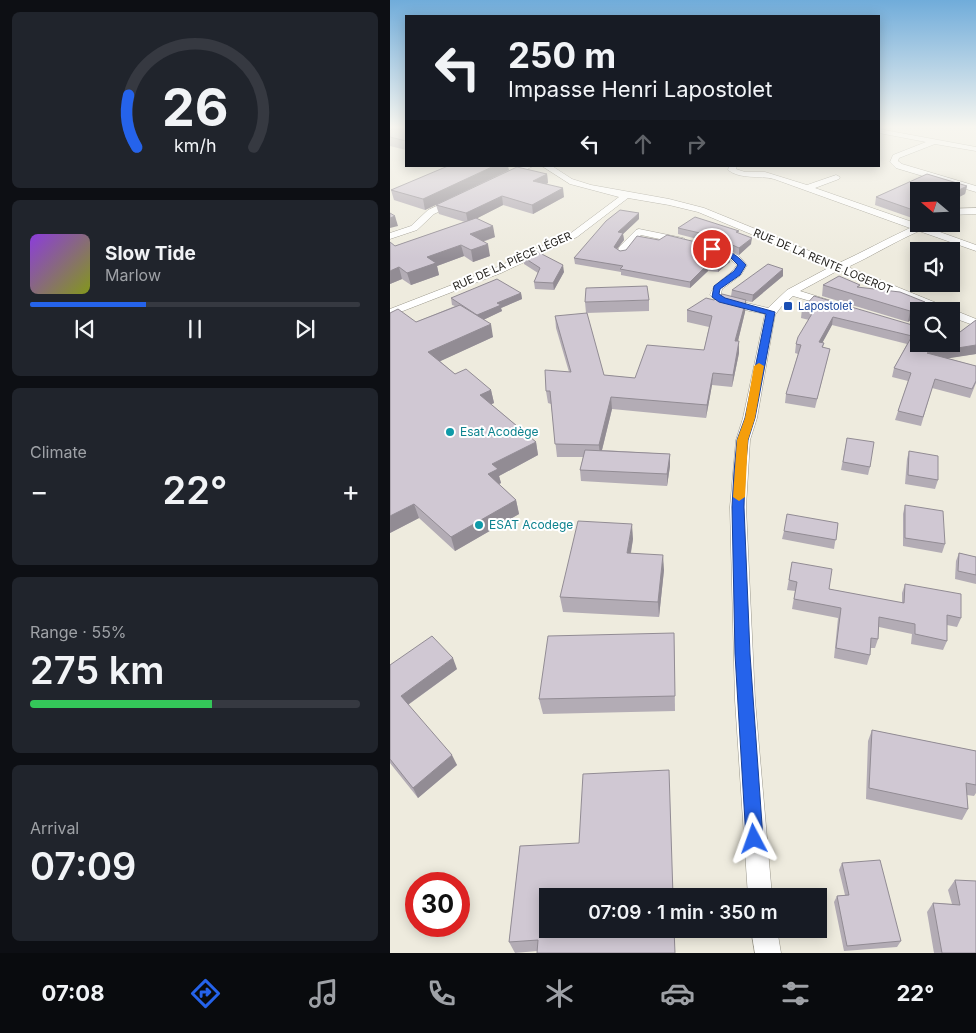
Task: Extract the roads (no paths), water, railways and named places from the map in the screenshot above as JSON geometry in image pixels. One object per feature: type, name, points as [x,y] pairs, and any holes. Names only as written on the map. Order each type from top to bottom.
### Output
[{"type":"street","points":[[493,183],[520,170]]},
{"type":"street","points":[[553,170],[570,181],[626,195]]},
{"type":"street","points":[[733,170],[740,174],[771,175],[910,221]]},
{"type":"street","points":[[918,170],[976,189]]},
{"type":"street","points":[[810,187],[836,177]]},
{"type":"street","points":[[390,236],[414,228],[431,212],[467,195]]},
{"type":"street","name":"RUE DE LA RENTE LOGEROT","points":[[626,195],[675,202],[701,210],[924,302]]},
{"type":"street","name":"RUE DE LA PIÈCE LÉGER","points":[[390,313],[497,271],[574,235],[626,195]]},
{"type":"street","points":[[960,212],[976,211]]},
{"type":"street","points":[[621,253],[623,248],[650,222]]},
{"type":"street","points":[[759,888],[745,700],[738,507],[743,440],[750,418],[771,312],[791,292],[866,256],[871,250],[910,230]]},
{"type":"street","points":[[639,232],[694,244],[734,257],[740,261],[741,268],[717,288],[715,295],[722,300],[771,312]]},
{"type":"street","points":[[938,232],[976,248]]},
{"type":"street","points":[[791,292],[841,307]]},
{"type":"street","points":[[960,317],[976,323]]},
{"type":"street","points":[[766,938],[768,953]]},
{"type":"place","name":"Lapostolet","points":[[788,306]]},
{"type":"place","name":"Esat Acodège","points":[[450,432]]},
{"type":"place","name":"ESAT Acodege","points":[[479,525]]}]
